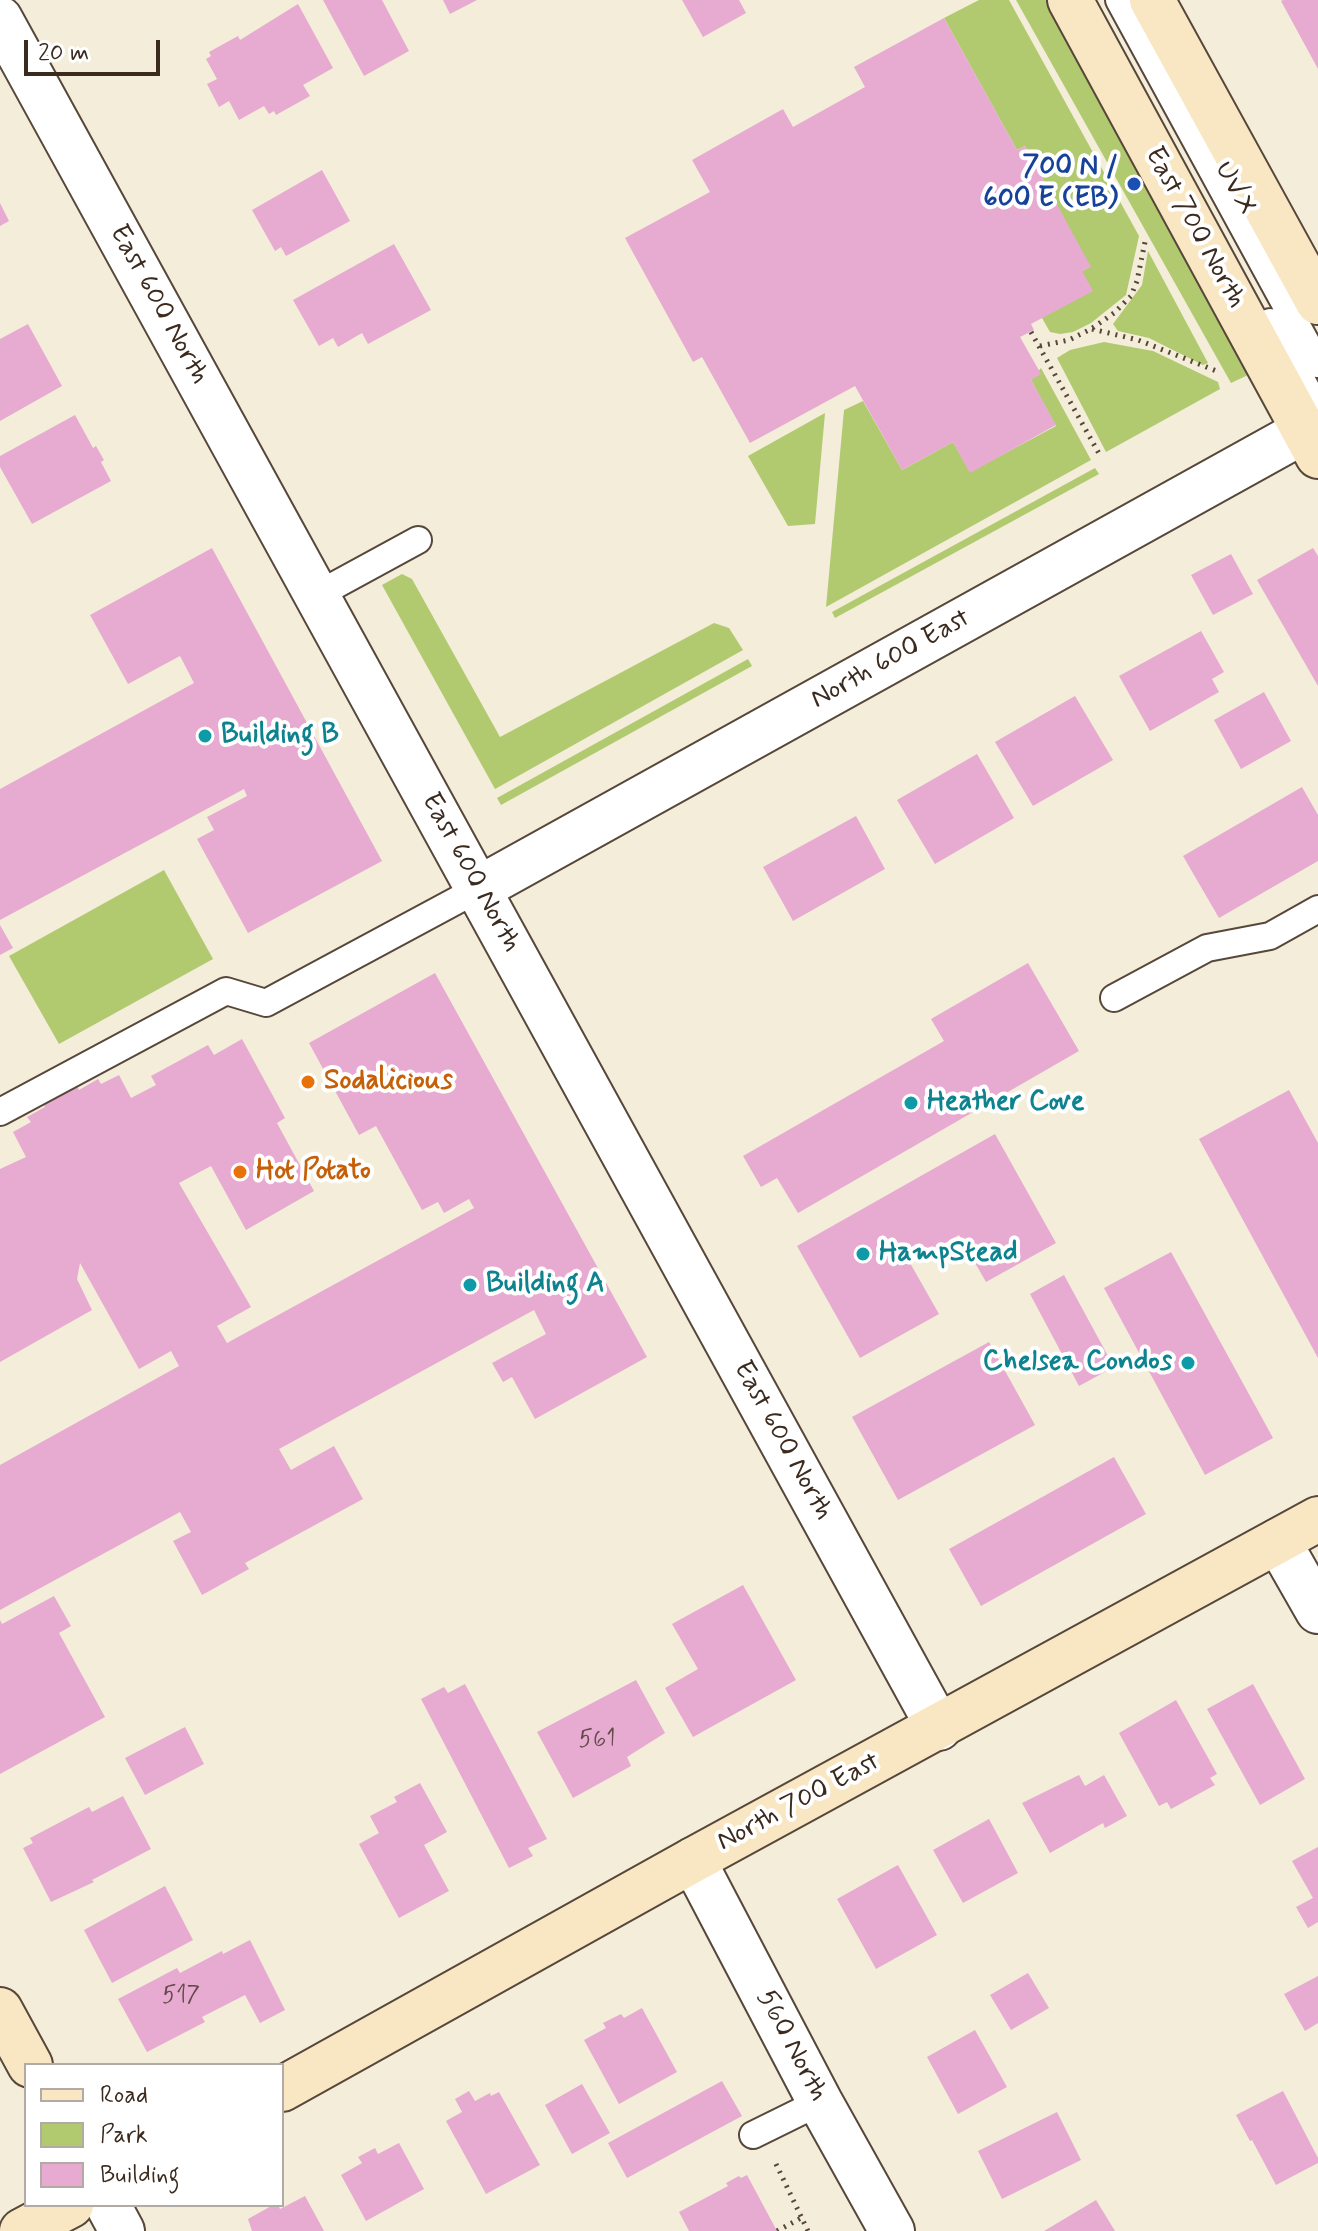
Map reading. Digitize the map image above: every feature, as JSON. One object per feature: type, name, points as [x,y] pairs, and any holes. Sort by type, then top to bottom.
[{"type":"street","points":[[0,4],[8,0]]},
{"type":"street","name":"East 700 North","points":[[1070,0],[1313,432]]},
{"type":"street","points":[[1152,0],[1318,302]]},
{"type":"street","name":"East 600 North","points":[[0,19],[939,1728]]},
{"type":"street","name":"North 600 East","points":[[478,889],[1313,432]]},
{"type":"street","name":"North 700 East","points":[[284,2088],[693,1860],[1318,1519]]},
{"type":"street","points":[[1278,1541],[1318,1611]]},
{"type":"street","name":"560 North","points":[[693,1860],[820,2102],[892,2231]]},
{"type":"street","points":[[0,2010],[29,2063]]},
{"type":"street","points":[[22,2231],[67,2207]]},
{"type":"street","points":[[109,2207],[122,2231]]},
{"type":"lane","name":"UVX","points":[[1093,0],[1313,432]]},
{"type":"lane","name":"UVX","points":[[1119,0],[1318,364]]},
{"type":"lane","points":[[317,595],[418,540]]},
{"type":"lane","points":[[0,1112],[226,991],[266,1003],[478,889]]},
{"type":"lane","points":[[1114,998],[1207,948],[1270,936],[1318,909]]},
{"type":"lane","points":[[753,2135],[820,2102]]},
{"type":"path","points":[[1040,346],[1069,340],[1091,329],[1131,296],[1146,237]]},
{"type":"path","points":[[1091,329],[1138,340],[1220,372]]},
{"type":"path","points":[[1031,332],[1101,457]]},
{"type":"path","points":[[777,2231],[803,2217]]},
{"type":"green space","points":[[979,0],[1009,0],[1139,236],[1126,295],[1091,323],[1073,332],[1050,332],[1042,318],[1082,271],[1090,267],[1025,146],[1017,150],[944,18]]},
{"type":"green space","points":[[1016,0],[1047,0],[1248,375],[1231,383]]},
{"type":"green space","points":[[1148,251],[1208,363],[1203,365],[1149,338],[1118,331],[1113,324],[1142,285]]},
{"type":"green space","points":[[1104,342],[1153,351],[1218,382],[1220,389],[1106,452],[1057,358],[1070,350]]},
{"type":"green space","points":[[1041,368],[1091,460],[826,607],[844,410],[863,401],[902,470],[953,442],[970,472],[1056,426],[1031,380]]},
{"type":"green space","points":[[825,413],[815,524],[788,526],[748,456]]},
{"type":"green space","points":[[1095,468],[1099,474],[835,618],[832,612]]},
{"type":"green space","points":[[402,574],[412,579],[500,737],[714,623],[729,628],[743,650],[495,789],[382,585]]},
{"type":"green space","points":[[748,659],[752,666],[501,805],[497,798]]},
{"type":"green space","points":[[164,870],[213,959],[59,1044],[9,956]]},
{"type":"building","points":[[323,0],[382,0],[409,51],[364,76]]},
{"type":"building","points":[[443,0],[477,0],[450,14]]},
{"type":"building","points":[[682,0],[739,0],[746,13],[703,37]]},
{"type":"building","points":[[1318,0],[1318,69],[1281,1]]},
{"type":"building","points":[[298,4],[333,68],[303,85],[310,96],[276,115],[274,111],[269,114],[264,106],[239,120],[229,101],[219,107],[207,84],[217,79],[206,59],[211,56],[209,52],[238,36],[240,40]]},
{"type":"building","points":[[944,18],[1017,150],[1025,146],[1091,267],[1082,271],[1093,291],[1031,324],[1034,330],[1020,337],[1041,374],[1031,380],[1056,425],[970,473],[953,442],[902,470],[855,386],[750,443],[702,357],[693,362],[625,238],[710,192],[692,160],[783,109],[793,127],[865,87],[854,67]]},
{"type":"building","points":[[322,170],[350,221],[286,256],[281,247],[275,251],[252,210]]},
{"type":"building","points":[[0,203],[9,221],[0,226]]},
{"type":"building","points":[[394,244],[431,310],[368,344],[362,333],[338,347],[333,338],[319,346],[293,300]]},
{"type":"building","points":[[28,324],[62,386],[0,421],[0,339]]},
{"type":"building","points":[[75,415],[93,448],[96,446],[104,460],[101,462],[111,481],[32,524],[0,467],[0,456]]},
{"type":"building","name":"Building B","points":[[212,548],[382,861],[248,933],[197,839],[214,830],[207,817],[247,796],[244,789],[0,920],[0,789],[194,683],[180,656],[128,684],[90,615]]},
{"type":"building","points":[[1313,548],[1318,556],[1318,686],[1257,580]]},
{"type":"building","points":[[1231,554],[1253,594],[1213,615],[1191,575]]},
{"type":"building","points":[[1201,631],[1224,672],[1212,679],[1219,692],[1150,731],[1119,676]]},
{"type":"building","points":[[1264,692],[1291,741],[1241,769],[1214,720]]},
{"type":"building","points":[[1075,696],[1113,760],[1033,806],[995,742]]},
{"type":"building","points":[[977,754],[1014,818],[935,864],[897,800]]},
{"type":"building","points":[[1302,787],[1318,815],[1318,861],[1219,918],[1183,856]]},
{"type":"building","points":[[856,816],[885,869],[793,921],[763,867]]},
{"type":"building","points":[[0,925],[13,948],[0,955]]},
{"type":"building","name":"Heather Cove","points":[[1028,963],[1079,1051],[798,1213],[777,1178],[761,1187],[743,1156],[944,1041],[931,1019]]},
{"type":"building","name":"Building A","points":[[435,973],[647,1357],[535,1419],[512,1377],[503,1382],[492,1363],[546,1334],[534,1310],[279,1449],[291,1470],[334,1446],[363,1499],[245,1563],[249,1569],[202,1595],[173,1541],[191,1532],[180,1512],[0,1610],[0,1465],[179,1366],[171,1351],[139,1369],[80,1263],[77,1279],[92,1310],[0,1362],[0,1169],[26,1157],[13,1132],[31,1122],[27,1117],[45,1107],[42,1102],[76,1084],[79,1090],[98,1079],[101,1084],[119,1075],[131,1098],[156,1085],[151,1076],[208,1045],[214,1055],[242,1039],[285,1118],[277,1123],[314,1191],[246,1230],[211,1166],[179,1183],[251,1307],[217,1326],[227,1343],[474,1208],[469,1199],[444,1213],[438,1202],[422,1210],[376,1126],[359,1135],[309,1043]]},
{"type":"building","points":[[1289,1090],[1318,1143],[1318,1358],[1199,1139]]},
{"type":"building","name":"HampStead","points":[[995,1134],[1056,1243],[986,1282],[959,1235],[910,1263],[939,1314],[860,1358],[797,1246]]},
{"type":"building","name":"Chelsea Condos","points":[[1171,1252],[1273,1438],[1205,1475],[1104,1288]]},
{"type":"building","points":[[1064,1275],[1114,1367],[1079,1386],[1030,1294]]},
{"type":"building","points":[[989,1342],[1035,1425],[898,1500],[852,1417]]},
{"type":"building","name":"Chelsea Condos","points":[[1114,1457],[1146,1514],[981,1606],[949,1549]]},
{"type":"building","points":[[743,1585],[796,1680],[693,1737],[665,1688],[698,1669],[672,1624]]},
{"type":"building","points":[[54,1596],[71,1626],[59,1633],[105,1717],[0,1774],[0,1620],[2,1624]]},
{"type":"building","points":[[636,1680],[665,1733],[627,1757],[631,1766],[573,1798],[537,1732]]},
{"type":"building","points":[[465,1684],[547,1839],[528,1848],[533,1856],[509,1868],[421,1699],[444,1687],[448,1693]]},
{"type":"building","points":[[1253,1684],[1305,1779],[1260,1805],[1207,1709]]},
{"type":"building","points":[[1176,1700],[1217,1774],[1210,1778],[1215,1785],[1171,1809],[1167,1802],[1159,1806],[1119,1733]]},
{"type":"building","points":[[185,1727],[204,1764],[145,1795],[125,1758]]},
{"type":"building","points":[[1079,1775],[1085,1786],[1104,1775],[1127,1816],[1105,1828],[1103,1823],[1050,1853],[1022,1803]]},
{"type":"building","points":[[420,1783],[447,1832],[424,1845],[449,1891],[399,1918],[359,1844],[379,1833],[370,1816],[397,1802],[394,1797]]},
{"type":"building","points":[[123,1796],[151,1849],[92,1880],[94,1882],[51,1902],[23,1848],[33,1843],[30,1838],[89,1807],[92,1812]]},
{"type":"building","points":[[989,1819],[1018,1873],[963,1903],[933,1850]]},
{"type":"building","points":[[1318,1847],[1318,1922],[1308,1928],[1296,1907],[1313,1898],[1292,1861]]},
{"type":"building","points":[[898,1865],[937,1935],[876,1969],[837,1899]]},
{"type":"building","points":[[165,1886],[193,1940],[112,1983],[84,1930]]},
{"type":"building","points":[[250,1940],[285,2010],[260,2023],[245,1995],[202,2017],[205,2022],[147,2052],[118,1999],[177,1968],[180,1973]]},
{"type":"building","points":[[1028,1973],[1049,2008],[1011,2030],[990,1995]]},
{"type":"building","points":[[1318,1976],[1318,2023],[1305,2031],[1284,1994]]},
{"type":"building","points":[[642,2008],[677,2072],[619,2104],[584,2040],[606,2028],[603,2023],[621,2014],[624,2018]]},
{"type":"building","points":[[975,2030],[1007,2087],[958,2114],[927,2057]]},
{"type":"building","points":[[722,2081],[742,2116],[627,2178],[608,2143]]},
{"type":"building","points":[[582,2084],[610,2133],[572,2154],[545,2105]]},
{"type":"building","points":[[469,2091],[475,2101],[499,2092],[540,2165],[486,2194],[446,2121],[462,2112],[455,2099]]},
{"type":"building","points":[[1283,2091],[1318,2163],[1276,2185],[1236,2115]]},
{"type":"building","points":[[1057,2112],[1081,2160],[1002,2199],[978,2151]]},
{"type":"building","points":[[399,2143],[424,2189],[366,2221],[341,2175],[362,2163],[358,2157],[375,2148],[378,2154]]},
{"type":"building","points":[[747,2175],[777,2231],[689,2231],[679,2212],[728,2186],[726,2183]]},
{"type":"building","points":[[305,2196],[324,2231],[252,2231],[248,2219],[269,2207],[284,2207]]},
{"type":"building","points":[[1096,2200],[1115,2231],[1044,2231]]},
{"type":"place","name":"700 N / 600 E (EB)","points":[[1134,184]]},
{"type":"place","name":"Building B","points":[[205,736]]},
{"type":"place","name":"Sodalicious","points":[[308,1082]]},
{"type":"place","name":"Heather Cove","points":[[911,1103]]},
{"type":"place","name":"Hot Potato","points":[[240,1172]]},
{"type":"place","name":"HampStead","points":[[863,1254]]},
{"type":"place","name":"Building A","points":[[470,1285]]},
{"type":"place","name":"Chelsea Condos","points":[[1188,1363]]}]
